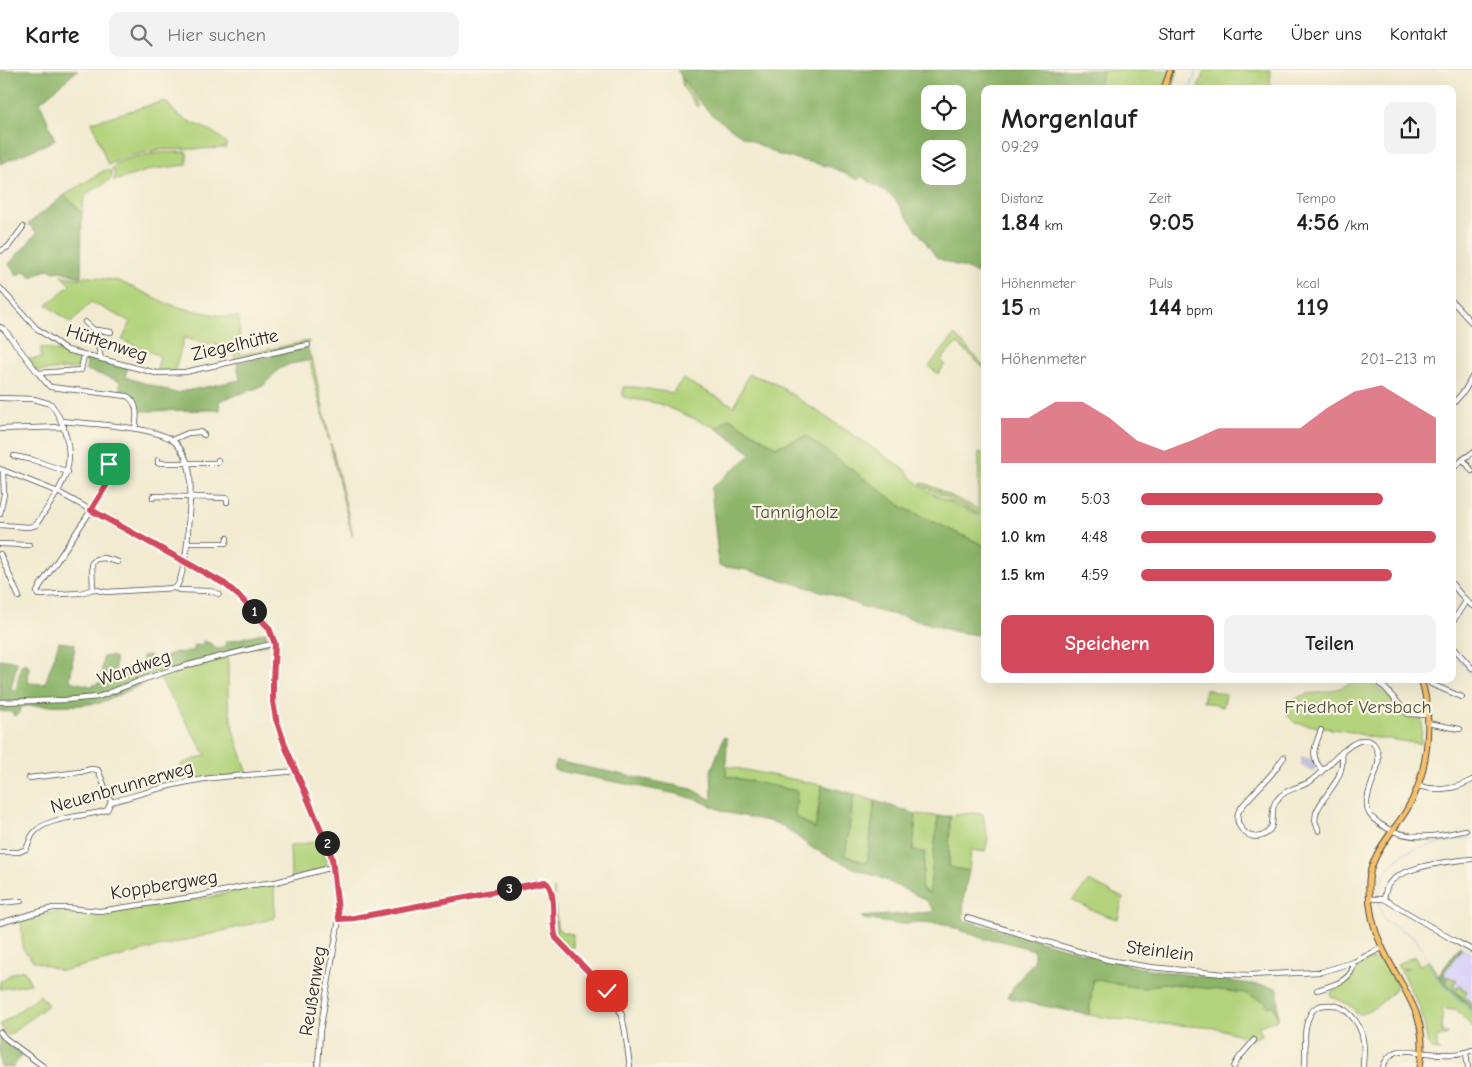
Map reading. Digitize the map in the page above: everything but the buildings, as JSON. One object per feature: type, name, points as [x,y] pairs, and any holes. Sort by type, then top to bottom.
[{"type":"main road","points":[[1165,85],[1170,70]]},
{"type":"main road","points":[[1420,1067],[1422,1052],[1421,1029],[1414,1006],[1382,948],[1373,925],[1377,899],[1369,878],[1372,866],[1412,802],[1418,786],[1425,756],[1427,723],[1426,696],[1423,683]]},
{"type":"street","points":[[0,251],[8,247],[23,228]]},
{"type":"street","name":"Hüttenweg","points":[[0,288],[36,328],[67,350],[156,374],[167,374]]},
{"type":"street","points":[[1456,306],[1472,323]]},
{"type":"street","points":[[85,322],[94,332],[101,359]]},
{"type":"street","points":[[0,327],[4,329],[50,387],[127,396],[135,404],[137,411],[135,430]]},
{"type":"street","points":[[94,332],[97,330],[111,332]]},
{"type":"street","name":"Ziegelhütte","points":[[167,374],[185,372],[308,345]]},
{"type":"street","points":[[38,373],[81,370],[84,355]]},
{"type":"street","points":[[1456,400],[1465,390],[1472,376]]},
{"type":"street","points":[[0,398],[46,402],[54,407],[64,427],[70,456],[68,472],[58,492],[36,525],[29,527],[0,525]]},
{"type":"street","points":[[61,421],[153,432],[172,440],[183,453],[188,464],[190,497],[188,543],[180,583],[175,588]]},
{"type":"street","points":[[0,429],[64,427]]},
{"type":"street","points":[[172,440],[188,433],[200,432],[204,435]]},
{"type":"street","points":[[1456,465],[1472,453]]},
{"type":"street","points":[[14,456],[33,460],[68,472]]},
{"type":"street","points":[[1463,459],[1472,471]]},
{"type":"street","points":[[158,460],[158,463],[188,464],[217,463],[218,460]]},
{"type":"street","points":[[0,514],[4,494],[2,469],[58,492],[231,589],[269,628],[275,644]]},
{"type":"street","points":[[114,471],[91,510],[40,586],[37,592],[38,595],[82,592],[93,589],[106,592],[175,588],[179,590],[210,591],[219,594]]},
{"type":"street","points":[[153,498],[153,496],[227,498],[227,502]]},
{"type":"street","points":[[188,543],[226,543],[227,538]]},
{"type":"street","points":[[0,544],[29,545]]},
{"type":"street","points":[[0,554],[19,597]]},
{"type":"street","points":[[93,589],[92,563],[96,559],[104,558],[118,562]]},
{"type":"street","points":[[1456,589],[1472,606]]},
{"type":"street","points":[[1456,614],[1466,601]]},
{"type":"street","name":"Wandweg","points":[[0,702],[98,697],[174,669],[275,644]]},
{"type":"street","name":"Reußenweg","points":[[275,644],[273,702],[276,719],[328,845],[333,867],[339,919],[320,1031],[318,1067]]},
{"type":"street","points":[[1456,650],[1472,668]]},
{"type":"street","points":[[1378,683],[1408,714],[1427,715]]},
{"type":"street","points":[[1431,683],[1462,697]]},
{"type":"street","points":[[1427,723],[1460,729]]},
{"type":"street","points":[[1321,730],[1313,756],[1315,762],[1322,770]]},
{"type":"street","points":[[1284,757],[1272,774],[1239,811],[1238,822],[1243,831],[1248,835],[1256,837],[1267,833],[1272,825],[1273,808],[1276,800],[1289,789],[1311,781],[1342,753],[1362,740],[1370,741],[1376,746],[1378,752],[1378,761],[1368,797],[1367,808],[1374,820],[1393,831],[1411,836],[1429,837],[1466,830]]},
{"type":"street","points":[[1318,831],[1315,820],[1316,813],[1340,775],[1343,766],[1342,753]]},
{"type":"street","points":[[29,778],[98,770],[111,802]]},
{"type":"street","name":"Neuenbrunnerweg","points":[[0,852],[19,852],[26,849],[32,835],[41,827],[76,816],[102,812],[107,810],[111,802],[182,783],[210,778],[296,771]]},
{"type":"street","points":[[1418,786],[1441,790],[1450,789],[1472,780]]},
{"type":"street","points":[[1472,859],[1437,864],[1405,873],[1392,881],[1377,899],[1472,950]]},
{"type":"street","name":"Koppbergweg","points":[[0,924],[53,908],[100,911],[276,882],[333,867]]},
{"type":"street","points":[[339,919],[354,918],[538,882],[548,884],[551,891],[554,934],[615,1002],[623,1023],[630,1067]]},
{"type":"street","points":[[0,903],[21,901]]},
{"type":"street","name":"Steinlein","points":[[967,918],[1089,955],[1126,964],[1248,975],[1316,972],[1332,969],[1354,962],[1382,948]]},
{"type":"street","name":"Steinlein","points":[[1317,990],[1347,978],[1354,968],[1354,962]]},
{"type":"street","points":[[1306,1067],[1305,1031],[1310,1014],[1318,1006],[1331,1004],[1338,1005],[1347,1011],[1362,1032],[1364,1044],[1363,1067]]},
{"type":"street","points":[[0,1032],[5,1038],[44,1067]]},
{"type":"street","points":[[1234,1067],[1238,1058],[1254,1040]]},
{"type":"street","points":[[1383,1067],[1386,1059],[1396,1052],[1405,1050],[1466,1053],[1472,1050]]},
{"type":"street","points":[[1466,1053],[1468,1067]]},
{"type":"shaded area","points":[[1301,756],[1314,760],[1317,767],[1313,771],[1301,766]]},
{"type":"shaded area","points":[[1460,946],[1472,952],[1472,1010],[1441,981],[1439,975]]},
{"type":"green space","points":[[0,70],[78,70],[40,102],[55,140],[0,164]]},
{"type":"green space","points":[[677,70],[1104,70],[1098,85],[981,85],[981,274],[937,258],[893,197],[861,176],[858,180],[831,167],[779,155],[742,136],[712,115],[699,101]]},
{"type":"green space","points":[[1104,70],[1178,70],[1173,85],[1098,85]]},
{"type":"green space","points":[[1204,70],[1270,70],[1270,85],[1199,85]]},
{"type":"green space","points":[[681,77],[699,105],[697,107],[683,87]]},
{"type":"green space","points":[[164,101],[178,115],[221,138],[226,143],[226,148],[157,150],[128,156],[108,165],[92,122]]},
{"type":"green space","points":[[187,152],[187,165],[153,169],[114,181],[115,174],[112,168],[117,163],[146,155]]},
{"type":"green space","points":[[105,170],[111,171],[111,179],[87,194],[84,199],[82,213],[65,195]]},
{"type":"green space","points":[[65,195],[82,213],[81,276],[61,271],[54,272],[49,269],[36,274],[34,277],[30,277],[28,272],[22,272],[17,276],[9,264],[37,233],[28,224]]},
{"type":"green space","points":[[60,275],[79,279],[84,276],[119,281],[166,303],[186,309],[228,317],[239,317],[240,355],[309,341],[309,343],[235,360],[233,349],[184,338],[174,373],[156,373],[160,356],[122,340],[131,322],[91,302],[71,323],[47,305],[70,285]]},
{"type":"green space","points":[[955,335],[981,363],[981,365],[957,343],[941,360],[945,364],[938,374],[929,366]]},
{"type":"green space","points":[[41,347],[80,357],[81,365],[78,368],[38,371],[28,359],[41,358]]},
{"type":"green space","points":[[307,347],[312,360],[290,364],[279,369],[263,386],[219,401],[220,410],[139,411],[134,397],[120,392],[120,381],[86,370],[87,357],[128,367],[125,377],[176,393],[240,380],[237,363]]},
{"type":"green space","points":[[310,362],[313,362],[330,441],[329,441]]},
{"type":"green space","points":[[749,374],[773,382],[906,470],[912,478],[929,491],[979,515],[920,483],[927,484],[980,510],[978,505],[979,452],[981,453],[981,544],[904,508],[806,436],[776,447],[729,418],[716,428],[660,404],[623,397],[623,387],[636,387],[672,393],[683,379],[734,406]]},
{"type":"green space","name":"Tannigholz","points":[[729,418],[776,447],[806,436],[904,508],[981,544],[981,635],[957,632],[906,617],[881,612],[831,594],[747,570],[719,566],[711,488],[752,454],[716,428]]},
{"type":"green space","points":[[330,444],[353,535],[352,536]]},
{"type":"green space","points":[[266,632],[268,644],[213,657],[212,661],[159,677],[100,703],[26,706],[21,707],[19,714],[14,716],[12,712],[0,711],[0,659],[17,662],[11,689],[16,691],[21,665],[26,663],[29,667],[28,683],[45,684],[59,642],[75,644],[70,681],[91,686],[101,682],[103,657],[111,656],[115,658],[115,673],[129,668],[134,676],[143,671],[142,656],[149,655],[149,661],[161,666],[167,663],[168,655],[177,652],[194,651],[194,645],[203,646],[203,641],[210,643],[217,649],[224,648],[226,642]]},
{"type":"green space","points":[[228,657],[228,701],[233,730],[248,774],[184,782],[181,764],[206,755],[159,677]]},
{"type":"green space","name":"Friedhof Versbach","points":[[1351,683],[1366,683],[1383,691],[1393,700],[1399,711],[1421,718],[1420,744],[1379,739],[1351,732],[1295,723],[1288,716],[1293,701],[1298,697],[1334,690]]},
{"type":"green space","points":[[1206,689],[1226,695],[1223,707],[1203,701]]},
{"type":"green space","points":[[724,737],[727,738],[726,776],[797,791],[795,816],[815,829],[822,785],[854,794],[845,856],[867,863],[875,801],[916,814],[913,851],[925,852],[921,888],[929,894],[938,816],[950,816],[949,867],[969,871],[964,895],[963,920],[1136,967],[1278,988],[1278,1019],[1274,1006],[1267,1007],[1266,1002],[1244,993],[1163,983],[1146,988],[1093,979],[1089,1015],[1008,997],[1034,961],[1034,950],[998,940],[984,939],[944,924],[920,922],[895,924],[864,919],[861,917],[932,912],[933,909],[926,900],[812,848],[783,826],[773,822],[728,813],[698,800],[677,794],[554,770],[556,761],[692,789],[712,800],[711,771]]},
{"type":"green space","points":[[725,766],[822,785],[816,829],[795,816],[797,791],[726,776]]},
{"type":"green space","points":[[854,794],[875,801],[867,863],[845,856]]},
{"type":"green space","points":[[972,813],[983,814],[988,839],[985,852],[971,850],[969,871],[949,867],[950,816]]},
{"type":"green space","points":[[916,814],[938,816],[930,894],[921,888],[925,852],[913,851]]},
{"type":"green space","points":[[319,841],[328,867],[291,878],[290,846]]},
{"type":"green space","points":[[1089,881],[1123,898],[1118,919],[1072,901]]},
{"type":"green space","points":[[274,885],[275,918],[62,971],[33,961],[23,949],[21,921],[62,910],[101,914],[206,898],[247,888]]},
{"type":"green space","points":[[554,889],[557,927],[562,932],[573,934],[573,947],[568,948],[556,933]]},
{"type":"green space","points":[[1460,946],[1461,949],[1444,972],[1446,982],[1472,1010],[1441,981],[1439,975]]},
{"type":"green space","points":[[1415,956],[1419,965],[1429,961],[1441,981],[1472,1010],[1472,1027],[1456,1009],[1442,1009],[1442,1033],[1448,1033],[1447,1036],[1437,1037],[1437,1049],[1440,1051],[1431,1049],[1428,1044],[1421,1010],[1401,971],[1409,968],[1400,969],[1397,964]]},
{"type":"green space","points":[[1379,958],[1382,959],[1397,984],[1392,993],[1382,1002],[1360,1014],[1356,1013],[1353,1007],[1331,996],[1331,992],[1345,983],[1359,964]]},
{"type":"green space","points":[[24,970],[31,984],[0,989],[0,981],[12,973]]},
{"type":"green space","points":[[1447,976],[1457,980],[1453,985],[1458,989],[1459,986],[1467,991],[1464,996],[1472,1003],[1472,1006],[1447,983]]},
{"type":"green space","points":[[1093,979],[1146,988],[1163,983],[1251,992],[1274,1006],[1278,1019],[1259,1026],[1261,1035],[1252,1039],[1217,1028],[1136,1022],[1089,1015]]},
{"type":"green space","points":[[40,995],[48,1005],[8,1036],[0,1025]]},
{"type":"green space","points":[[0,1037],[22,1055],[13,1067],[0,1067]]},
{"type":"waterway","points":[[1191,85],[1197,70]]},
{"type":"waterway","points":[[1456,655],[1472,676]]},
{"type":"waterway","points":[[1472,837],[1420,847],[1403,854],[1389,866],[1380,885],[1379,903],[1383,917],[1387,922],[1416,938],[1439,981],[1452,991],[1459,1002],[1472,1012]]},
{"type":"route","points":[[109,464],[107,466],[108,469],[114,471],[91,510],[225,584],[258,615],[272,632],[275,644],[273,702],[276,719],[286,748],[319,823],[332,858],[339,919],[343,920],[545,882],[549,885],[551,891],[553,930],[556,938],[607,991]]}]
